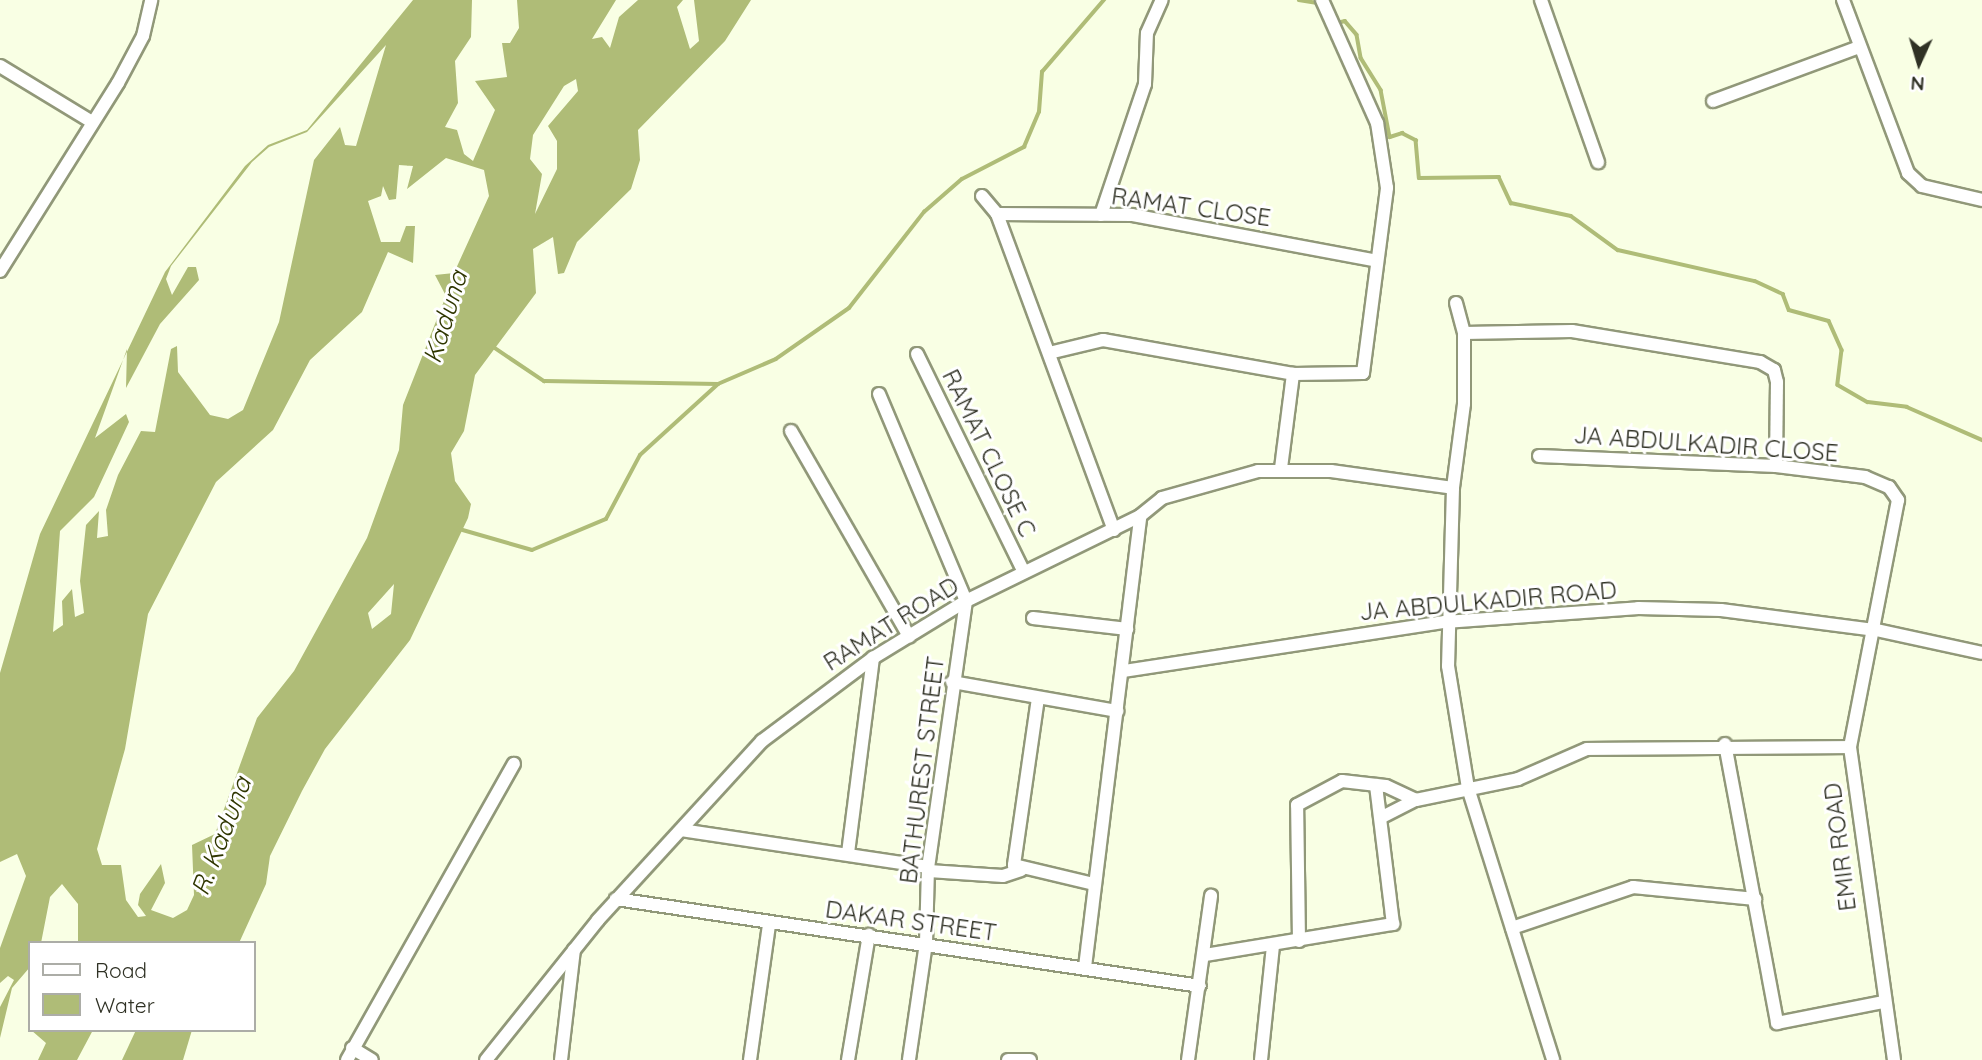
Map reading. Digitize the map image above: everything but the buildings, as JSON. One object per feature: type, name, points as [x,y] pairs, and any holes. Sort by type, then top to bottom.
[{"type":"street","points":[[0,271],[144,36],[151,0]]},
{"type":"street","points":[[1101,215],[1145,83],[1147,33],[1162,0]]},
{"type":"street","points":[[1049,353],[1103,340],[1293,373],[1363,373],[1387,188],[1377,123],[1322,0]]},
{"type":"street","points":[[1541,0],[1598,162]]},
{"type":"street","points":[[1843,0],[1908,173],[1922,186],[1982,201]]},
{"type":"street","points":[[1713,101],[1859,47]]},
{"type":"street","points":[[0,66],[92,122]]},
{"type":"street","points":[[982,197],[997,214],[1114,530]]},
{"type":"street","name":"RAMAT CLOSE","points":[[997,214],[1132,215],[1377,261]]},
{"type":"street","points":[[1456,303],[1464,334],[1464,404],[1453,488],[1445,622],[1468,788],[1553,1060]]},
{"type":"street","points":[[1464,334],[1572,331],[1774,370],[1776,466]]},
{"type":"street","name":"RAMAT CLOSE C","points":[[917,354],[1023,570]]},
{"type":"street","points":[[1281,468],[1293,373]]},
{"type":"street","points":[[879,394],[966,601]]},
{"type":"street","points":[[791,431],[909,636]]},
{"type":"street","name":"JA ABDULKADIR CLOSE","points":[[1539,456],[1776,466],[1865,477],[1889,487],[1898,500],[1875,630]]},
{"type":"street","name":"RAMAT ROAD","points":[[486,1060],[616,899],[762,741],[873,658],[966,601],[1023,570],[1114,530],[1140,516],[1162,498],[1281,468],[1453,488]]},
{"type":"street","points":[[1085,967],[1124,671],[1140,516]]},
{"type":"street","name":"BATHUREST STREET","points":[[909,1060],[926,943],[928,869],[952,682],[966,601]]},
{"type":"street","name":"JA ABDULKADIR ROAD","points":[[1124,671],[1445,622],[1638,608],[1721,610],[1875,630],[1982,653]]},
{"type":"street","points":[[1033,618],[1127,629]]},
{"type":"street","name":"EMIR ROAD","points":[[1875,630],[1850,747],[1883,1002],[1894,1060]]},
{"type":"street","points":[[848,853],[873,658]]},
{"type":"street","points":[[952,682],[1117,711]]},
{"type":"street","points":[[1021,870],[1013,857],[1038,698]]},
{"type":"street","points":[[1725,744],[1777,1023],[1883,1002]]},
{"type":"street","points":[[1382,817],[1416,800],[1518,779],[1587,749],[1725,744],[1850,747]]},
{"type":"street","points":[[372,1060],[349,1054],[514,764]]},
{"type":"street","points":[[1299,941],[1297,806],[1342,781],[1376,785],[1416,800]]},
{"type":"street","points":[[1205,955],[1273,946],[1393,924],[1376,785]]},
{"type":"street","points":[[681,830],[848,853],[928,869],[1003,876],[1021,870],[1094,884]]},
{"type":"street","points":[[1512,928],[1633,887],[1755,899]]},
{"type":"street","points":[[1188,1060],[1205,955],[1211,896]]},
{"type":"street","name":"DAKAR STREET","points":[[616,899],[769,923],[926,943],[1200,986]]},
{"type":"street","points":[[750,1060],[769,923]]},
{"type":"street","points":[[848,1060],[869,935]]},
{"type":"street","points":[[1261,1060],[1273,946]]},
{"type":"street","points":[[561,1060],[574,950]]},
{"type":"street","points":[[1009,1059],[1030,1060]]},
{"type":"water","points":[[413,0],[472,0],[471,37],[455,61],[458,103],[445,127],[457,130],[464,154],[473,161],[495,110],[475,81],[507,77],[502,43],[510,43],[519,28],[517,0],[616,0],[592,39],[602,37],[610,48],[619,17],[638,0],[683,0],[677,7],[690,49],[699,41],[694,0],[751,0],[725,41],[638,130],[640,160],[631,189],[577,242],[564,273],[558,274],[553,237],[533,249],[536,293],[475,375],[464,431],[451,453],[455,481],[471,504],[468,518],[410,640],[325,749],[302,791],[270,856],[266,884],[240,941],[78,941],[78,904],[62,884],[50,897],[41,941],[28,941],[28,969],[12,988],[0,1038],[0,1007],[14,980],[8,976],[0,983],[0,948],[26,876],[17,854],[0,862],[0,673],[40,534],[123,360],[95,438],[126,414],[129,422],[94,497],[60,531],[53,632],[63,625],[62,601],[72,589],[75,617],[84,613],[80,581],[86,525],[99,511],[97,538],[108,536],[106,510],[118,475],[141,431],[155,432],[171,349],[177,346],[178,372],[210,415],[228,419],[243,410],[279,322],[314,160],[340,127],[345,145],[356,146],[386,45],[307,132],[269,147],[252,162],[171,266],[166,279],[172,295],[188,267],[196,267],[199,280],[160,324],[126,388],[127,352],[165,272],[245,166],[268,145],[307,130]],"holes":[[[576,79],[578,91],[548,126],[557,141],[557,169],[535,214],[542,174],[530,159],[533,135],[564,86]],[[446,158],[484,170],[489,196],[454,273],[435,275],[446,296],[403,405],[399,450],[367,538],[294,671],[257,718],[215,834],[192,845],[194,895],[187,910],[173,918],[151,910],[165,883],[161,864],[140,894],[138,905],[146,916],[138,917],[126,900],[121,865],[102,865],[97,849],[125,749],[148,614],[216,482],[273,430],[310,360],[362,312],[388,252],[413,263],[415,226],[406,226],[400,242],[381,242],[368,201],[381,196],[383,186],[389,200],[396,199],[399,165],[413,166],[407,189]],[[394,584],[391,614],[372,629],[368,613]]]},
{"type":"water","points":[[33,1032],[92,1032],[77,1060],[38,1060],[46,1043]]},
{"type":"water","points":[[135,1032],[191,1032],[183,1060],[122,1060]]},
{"type":"waterway","points":[[456,528],[532,550],[606,519],[640,455],[718,384],[776,359],[849,308],[924,212],[962,179],[1024,147],[1039,112],[1042,72],[1104,0]]},
{"type":"waterway","points":[[1299,0],[1319,3]]},
{"type":"waterway","points":[[1337,23],[1345,21],[1357,35],[1361,58],[1381,90],[1390,137],[1402,133],[1416,140],[1419,178],[1499,177],[1511,203],[1571,216],[1618,250],[1755,281],[1783,294],[1789,310],[1829,321],[1842,350],[1838,385],[1868,402],[1907,407],[1982,440]]},
{"type":"waterway","points":[[492,346],[544,381],[718,384]]},
{"type":"water label","name":"Kaduna","points":[[445,317]]},
{"type":"water label","name":"R. Kaduna","points":[[221,836]]}]
